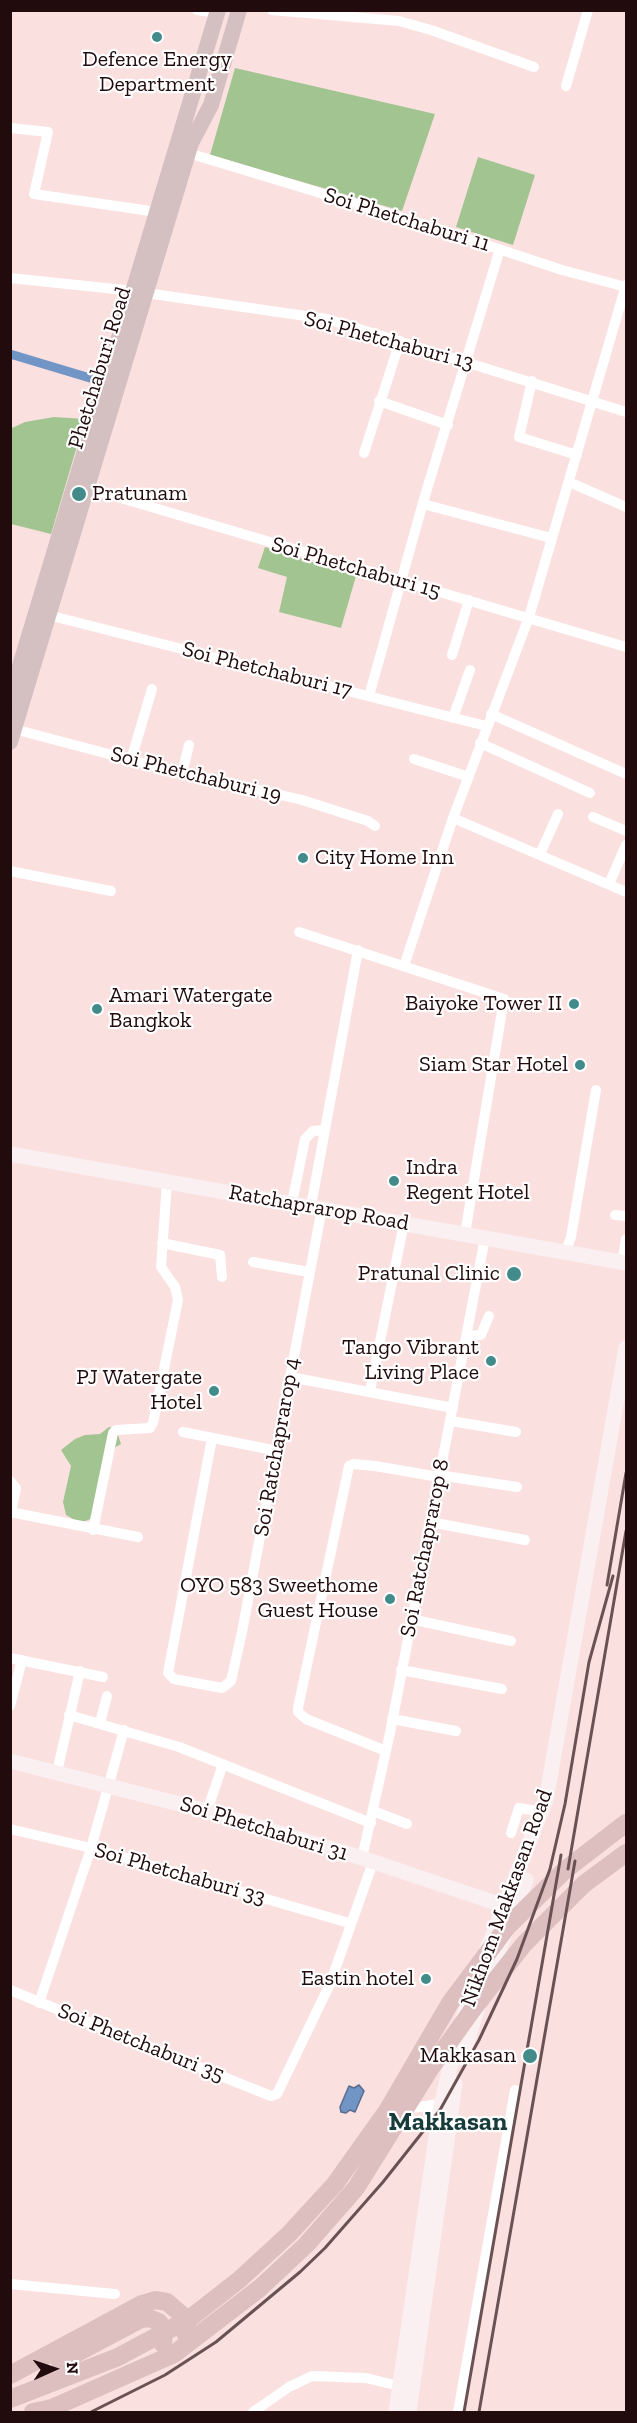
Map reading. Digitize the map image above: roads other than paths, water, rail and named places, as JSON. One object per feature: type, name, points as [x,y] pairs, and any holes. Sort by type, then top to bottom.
[{"type":"highway","points":[[10,2399],[118,2357],[189,2319],[239,2280],[289,2234],[334,2184],[385,2113],[450,2003],[507,1927],[565,1870],[627,1823]]},
{"type":"highway","points":[[34,2412],[63,2404],[174,2354],[251,2295],[306,2245],[356,2188],[430,2070],[473,2009],[524,1944],[584,1884],[627,1853]]},
{"type":"highway","points":[[10,2375],[142,2304],[155,2300],[174,2307],[187,2326],[169,2346],[112,2379],[34,2412]]},
{"type":"highway","points":[[10,2381],[88,2349],[141,2319],[149,2318],[159,2322],[169,2346]]},
{"type":"highway","points":[[10,2407],[169,2346]]},
{"type":"main road","name":"Phetchaburi Road","points":[[12,735],[87,488],[140,292],[157,212],[191,128],[211,105],[238,10]]},
{"type":"main road","name":"Phetchaburi Road","points":[[11,698],[140,292],[188,153],[199,74],[217,12]]},
{"type":"main road","points":[[199,74],[218,79]]},
{"type":"street","points":[[198,10],[217,12]]},
{"type":"street","points":[[272,10],[399,21],[440,33],[534,67]]},
{"type":"street","points":[[566,86],[588,10]]},
{"type":"street","points":[[10,128],[48,132],[34,194],[157,212]]},
{"type":"street","name":"Soi Phetchaburi 11","points":[[188,153],[562,270],[626,286]]},
{"type":"street","points":[[369,696],[423,504],[468,362],[500,249]]},
{"type":"street","name":"Soi Phetchaburi 13","points":[[10,278],[140,292],[327,320],[627,412]]},
{"type":"street","points":[[404,966],[453,818],[529,617],[626,286]]},
{"type":"street","points":[[364,453],[399,341]]},
{"type":"street","points":[[531,381],[519,437],[577,455]]},
{"type":"street","points":[[379,401],[448,425]]},
{"type":"street","points":[[569,482],[626,507]]},
{"type":"street","name":"Soi Phetchaburi 15","points":[[87,488],[627,647]]},
{"type":"street","points":[[423,504],[551,538]]},
{"type":"street","points":[[452,655],[469,600]]},
{"type":"street","name":"Soi Phetchaburi 17","points":[[48,615],[486,726]]},
{"type":"street","points":[[453,718],[470,670]]},
{"type":"street","points":[[131,760],[152,689]]},
{"type":"street","points":[[491,714],[627,774]]},
{"type":"street","name":"Soi Phetchaburi 19","points":[[12,735],[131,760],[311,803],[368,821],[375,826]]},
{"type":"street","points":[[480,743],[590,793]]},
{"type":"street","points":[[182,772],[189,745]]},
{"type":"street","points":[[414,759],[469,777]]},
{"type":"street","points":[[540,854],[558,814]]},
{"type":"street","points":[[593,816],[627,831]]},
{"type":"street","points":[[453,818],[627,892]]},
{"type":"street","points":[[609,884],[627,845]]},
{"type":"street","points":[[10,871],[111,891]]},
{"type":"street","points":[[299,932],[504,999],[465,1234]]},
{"type":"street","name":"Soi Ratchaprarop 4","points":[[212,1438],[168,1673],[174,1679],[225,1688],[230,1684],[278,1451],[309,1272],[325,1130],[358,950]]},
{"type":"street","points":[[565,1253],[571,1237],[596,1090]]},
{"type":"street","points":[[292,1203],[305,1139],[313,1131],[325,1130]]},
{"type":"street","name":"Ratchaprarop Road","points":[[10,1154],[624,1263]]},
{"type":"street","points":[[93,1530],[113,1433],[116,1430],[150,1428],[153,1423],[178,1300],[175,1287],[161,1267],[167,1182]]},
{"type":"street","points":[[370,1391],[404,1223]]},
{"type":"street","name":"Soi Ratchaprarop 8","points":[[271,2096],[277,2094],[282,2088],[287,2070],[330,1984],[367,1860],[370,1822],[386,1751],[485,1238]]},
{"type":"street","points":[[624,1263],[627,1239]]},
{"type":"street","points":[[162,1243],[220,1255],[222,1277]]},
{"type":"street","points":[[253,1262],[309,1272]]},
{"type":"street","points":[[466,1336],[481,1335],[489,1316]]},
{"type":"street","name":"Nikhom Makkasan Road","points":[[396,2412],[447,2103],[466,2042],[480,1984],[543,1812],[627,1348]]},
{"type":"street","points":[[290,1377],[453,1408]]},
{"type":"street","name":"Nikhom Makkasan Road","points":[[508,1908],[551,1815],[627,1394]]},
{"type":"street","points":[[451,1420],[516,1432]]},
{"type":"street","points":[[183,1432],[278,1451]]},
{"type":"street","points":[[386,1751],[306,1719],[298,1712],[349,1466],[365,1465],[518,1487]]},
{"type":"street","points":[[10,1481],[16,1488],[11,1513],[138,1537]]},
{"type":"street","points":[[430,1522],[525,1540]]},
{"type":"street","points":[[411,1618],[511,1641]]},
{"type":"street","points":[[10,1706],[16,1659],[103,1677]]},
{"type":"street","points":[[57,1772],[80,1671]]},
{"type":"street","points":[[401,1671],[502,1689]]},
{"type":"street","points":[[100,1723],[107,1696]]},
{"type":"street","points":[[69,1715],[160,1740],[370,1822]]},
{"type":"street","points":[[392,1719],[456,1731]]},
{"type":"street","points":[[39,2003],[111,1785],[124,1730]]},
{"type":"street","name":"Soi Phetchaburi 31","points":[[10,1761],[207,1811],[367,1860],[508,1908]]},
{"type":"street","points":[[207,1811],[223,1764]]},
{"type":"street","points":[[511,1833],[519,1808],[543,1812]]},
{"type":"street","points":[[373,1811],[408,1824]]},
{"type":"street","name":"Soi Phetchaburi 33","points":[[10,1829],[91,1848],[349,1923]]},
{"type":"street","name":"Soi Phetchaburi 35","points":[[10,1990],[271,2096]]},
{"type":"street","points":[[458,2412],[515,2090]]},
{"type":"street","points":[[370,2114],[447,2103]]},
{"type":"street","name":"Nikhom Makkasan Road","points":[[409,2412],[447,2103]]},
{"type":"street","points":[[10,2284],[115,2294]]},
{"type":"street","points":[[253,2412],[289,2387],[312,2376],[366,2378],[399,2386]]},
{"type":"water","points":[[359,2085],[364,2091],[355,2112],[350,2110],[346,2113],[341,2112],[340,2107],[349,2086],[354,2088]]},
{"type":"waterway","points":[[10,354],[90,378]]},
{"type":"railway","points":[[607,1585],[626,1473]]},
{"type":"railway","points":[[568,1869],[626,1531]]},
{"type":"railway","points":[[91,2412],[165,2375],[216,2342],[300,2272],[325,2248],[383,2182],[440,2110],[479,2040],[517,1959],[550,1869],[565,1804],[589,1662],[613,1576]]},
{"type":"railway","points":[[464,2412],[561,1855]]},
{"type":"railway","points":[[479,2412],[575,1861]]},
{"type":"place","name":"Defence Energy Department","points":[[157,37]]},
{"type":"place","name":"Pratunam","points":[[79,494]]},
{"type":"place","name":"City Home Inn","points":[[303,858]]},
{"type":"place","name":"Baiyoke Tower II","points":[[574,1004]]},
{"type":"place","name":"Amari Watergate Bangkok","points":[[97,1009]]},
{"type":"place","name":"Siam Star Hotel","points":[[580,1065]]},
{"type":"place","name":"Indra Regent Hotel","points":[[394,1181]]},
{"type":"place","name":"Pratunal Clinic","points":[[514,1274]]},
{"type":"place","name":"Tango Vibrant Living Place","points":[[491,1361]]},
{"type":"place","name":"PJ Watergate Hotel","points":[[214,1391]]},
{"type":"place","name":"OYO 583 Sweethome Guest House","points":[[390,1599]]},
{"type":"place","name":"Eastin hotel","points":[[426,1979]]},
{"type":"place","name":"Makkasan","points":[[530,2056]]},
{"type":"district","name":"Makkasan","points":[[448,2123]]}]
